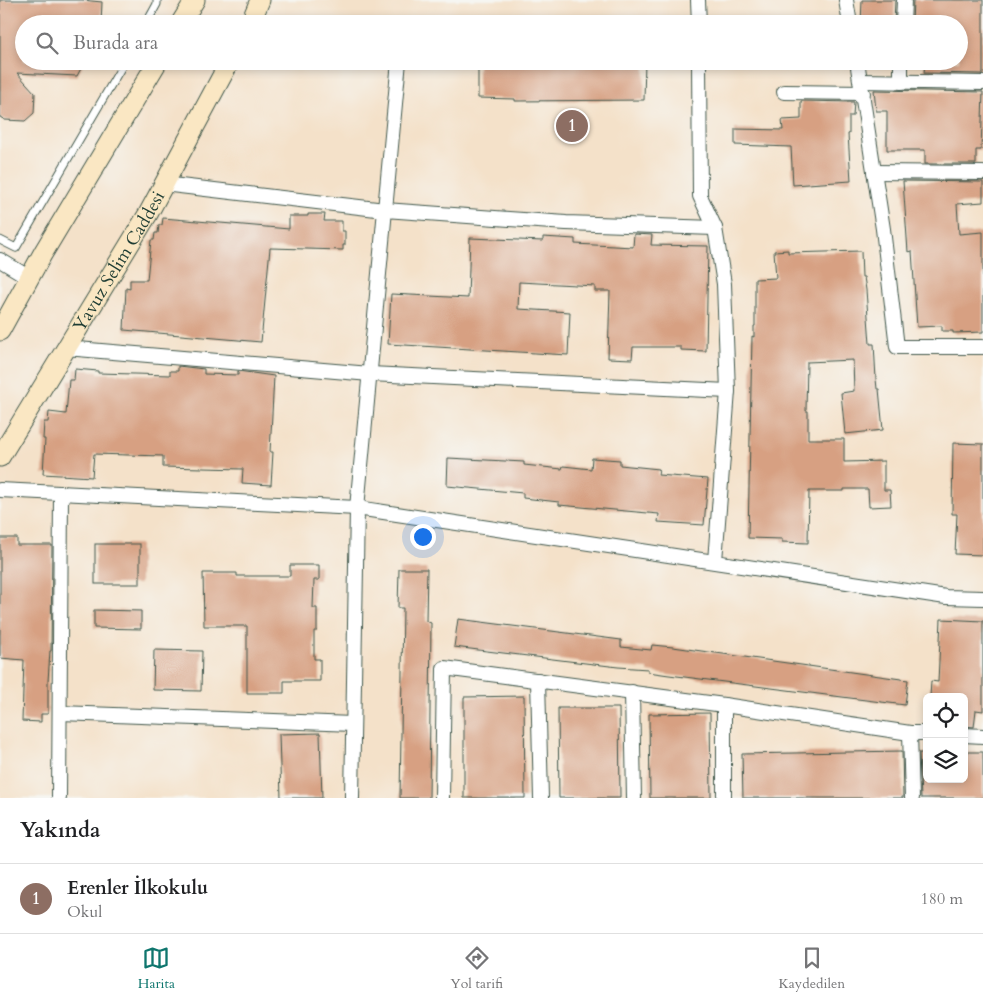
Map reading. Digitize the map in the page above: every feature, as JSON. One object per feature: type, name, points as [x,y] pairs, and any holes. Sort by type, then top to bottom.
[{"type":"main road","points":[[186,15],[195,0]]},
{"type":"main road","points":[[254,15],[260,0]]},
{"type":"main road","points":[[0,331],[153,70]]},
{"type":"main road","name":"Yavuz Selim Caddesi","points":[[0,457],[148,214],[225,70]]},
{"type":"street","points":[[698,0],[699,15]]},
{"type":"street","points":[[846,0],[848,15]]},
{"type":"street","points":[[903,15],[904,0]]},
{"type":"street","points":[[352,798],[357,508],[398,70]]},
{"type":"street","points":[[699,70],[700,196],[715,228],[724,284],[728,390],[715,561]]},
{"type":"street","points":[[859,70],[883,230],[897,347],[983,347]]},
{"type":"street","points":[[900,82],[901,70]]},
{"type":"street","points":[[784,92],[862,87],[900,82],[983,83]]},
{"type":"street","points":[[874,172],[983,173]]},
{"type":"street","points":[[163,184],[385,210],[566,223],[715,228]]},
{"type":"street","points":[[0,260],[30,278]]},
{"type":"street","points":[[66,348],[370,374],[728,390]]},
{"type":"street","points":[[0,490],[357,508],[946,596],[983,598]]},
{"type":"street","points":[[59,798],[61,494]]},
{"type":"street","points":[[442,798],[444,668],[632,692],[910,733],[923,733]]},
{"type":"street","points":[[538,680],[541,798]]},
{"type":"street","points":[[632,692],[634,798]]},
{"type":"street","points":[[724,705],[724,798]]},
{"type":"street","points":[[60,713],[353,724]]},
{"type":"street","points":[[910,733],[912,798]]},
{"type":"street","points":[[968,735],[983,736]]},
{"type":"lane","points":[[151,15],[157,0]]},
{"type":"lane","points":[[0,240],[16,248],[120,70]]},
{"type":"building","points":[[0,0],[82,0],[102,2],[101,15],[15,15],[15,70],[80,70],[77,76],[17,73],[35,93],[34,113],[25,121],[5,120],[0,117]]},
{"type":"building","points":[[862,0],[895,0],[894,15],[861,15]]},
{"type":"building","points":[[913,0],[983,0],[983,74],[924,73],[924,70],[968,70],[968,15],[912,15]]},
{"type":"building","points":[[478,70],[645,70],[644,100],[515,101],[515,99],[478,98]]},
{"type":"building","points":[[874,90],[983,92],[981,150],[976,150],[976,164],[925,164],[925,150],[887,150],[887,111],[876,111]]},
{"type":"building","points":[[801,101],[854,102],[853,116],[849,116],[848,134],[851,181],[793,185],[791,147],[735,145],[735,129],[783,130],[782,120],[801,119]]},
{"type":"building","points":[[903,181],[983,182],[983,202],[957,204],[959,234],[983,232],[983,332],[953,333],[953,331],[942,331],[942,326],[917,327],[912,251],[908,252]]},
{"type":"building","points":[[308,214],[325,214],[324,221],[342,221],[342,231],[345,231],[345,245],[343,245],[343,250],[270,248],[261,342],[124,330],[126,288],[130,289],[130,280],[147,280],[151,240],[154,240],[155,233],[158,233],[159,225],[162,225],[163,218],[289,229],[289,216],[308,216]]},
{"type":"building","points":[[634,234],[652,235],[651,245],[708,246],[706,351],[681,350],[681,347],[633,347],[632,359],[608,358],[610,291],[595,291],[595,286],[519,282],[518,309],[570,312],[568,355],[388,344],[391,294],[468,298],[470,238],[543,241],[543,237],[575,239],[575,244],[633,247]]},
{"type":"building","points":[[788,250],[788,253],[861,251],[862,277],[864,277],[866,290],[870,344],[874,344],[877,389],[879,389],[883,430],[845,434],[841,393],[854,391],[853,360],[807,362],[806,411],[808,411],[808,439],[844,439],[844,462],[884,461],[884,490],[890,490],[891,506],[869,507],[868,489],[809,491],[808,543],[782,542],[782,539],[748,538],[755,279],[776,278],[774,251]]},
{"type":"building","points":[[178,366],[204,369],[204,374],[238,375],[238,371],[274,376],[270,452],[273,452],[271,485],[242,483],[243,469],[163,467],[163,456],[94,454],[92,477],[43,474],[44,422],[48,422],[49,412],[66,414],[69,380],[74,380],[75,369],[98,371],[98,373],[170,375],[170,371],[178,371]]},
{"type":"building","points":[[953,443],[983,444],[983,555],[955,554],[957,514],[952,514]]},
{"type":"building","points":[[448,458],[524,462],[524,465],[562,469],[563,466],[591,469],[592,458],[620,460],[620,465],[659,469],[658,475],[708,479],[704,525],[658,522],[659,514],[559,505],[559,502],[523,498],[523,493],[447,486]]},
{"type":"building","points":[[0,538],[17,538],[17,545],[52,545],[51,651],[48,681],[48,714],[41,714],[41,722],[22,721],[24,660],[0,658]]},
{"type":"building","points":[[95,544],[140,544],[140,584],[95,584]]},
{"type":"building","points":[[290,565],[319,565],[319,580],[314,580],[313,608],[317,608],[317,631],[314,631],[314,659],[320,659],[320,681],[284,681],[284,693],[247,693],[247,626],[204,626],[203,573],[237,573],[237,576],[290,576]]},
{"type":"building","points":[[399,569],[427,569],[426,621],[431,623],[429,798],[400,798],[403,608],[398,608]]},
{"type":"building","points":[[94,610],[141,611],[141,629],[94,628]]},
{"type":"building","points":[[458,619],[621,640],[621,647],[651,650],[652,645],[673,647],[908,680],[905,705],[669,675],[648,672],[648,669],[454,647]]},
{"type":"building","points":[[941,619],[983,621],[983,711],[976,710],[974,727],[968,726],[968,693],[930,693],[931,681],[938,682]]},
{"type":"building","points":[[154,650],[202,651],[201,691],[153,690]]},
{"type":"building","points":[[524,696],[525,798],[464,798],[464,697]]},
{"type":"building","points":[[558,708],[619,708],[620,798],[559,798]]},
{"type":"building","points":[[710,713],[711,798],[650,798],[649,714]]},
{"type":"building","points":[[320,733],[322,798],[281,798],[279,734]]},
{"type":"building","points":[[902,751],[903,798],[743,798],[742,754]]},
{"type":"building","points":[[968,752],[983,752],[983,798],[921,798],[919,753],[923,753],[923,783],[968,783]]},
{"type":"place","name":"Erenler İlkokulu","points":[[572,126]]}]
